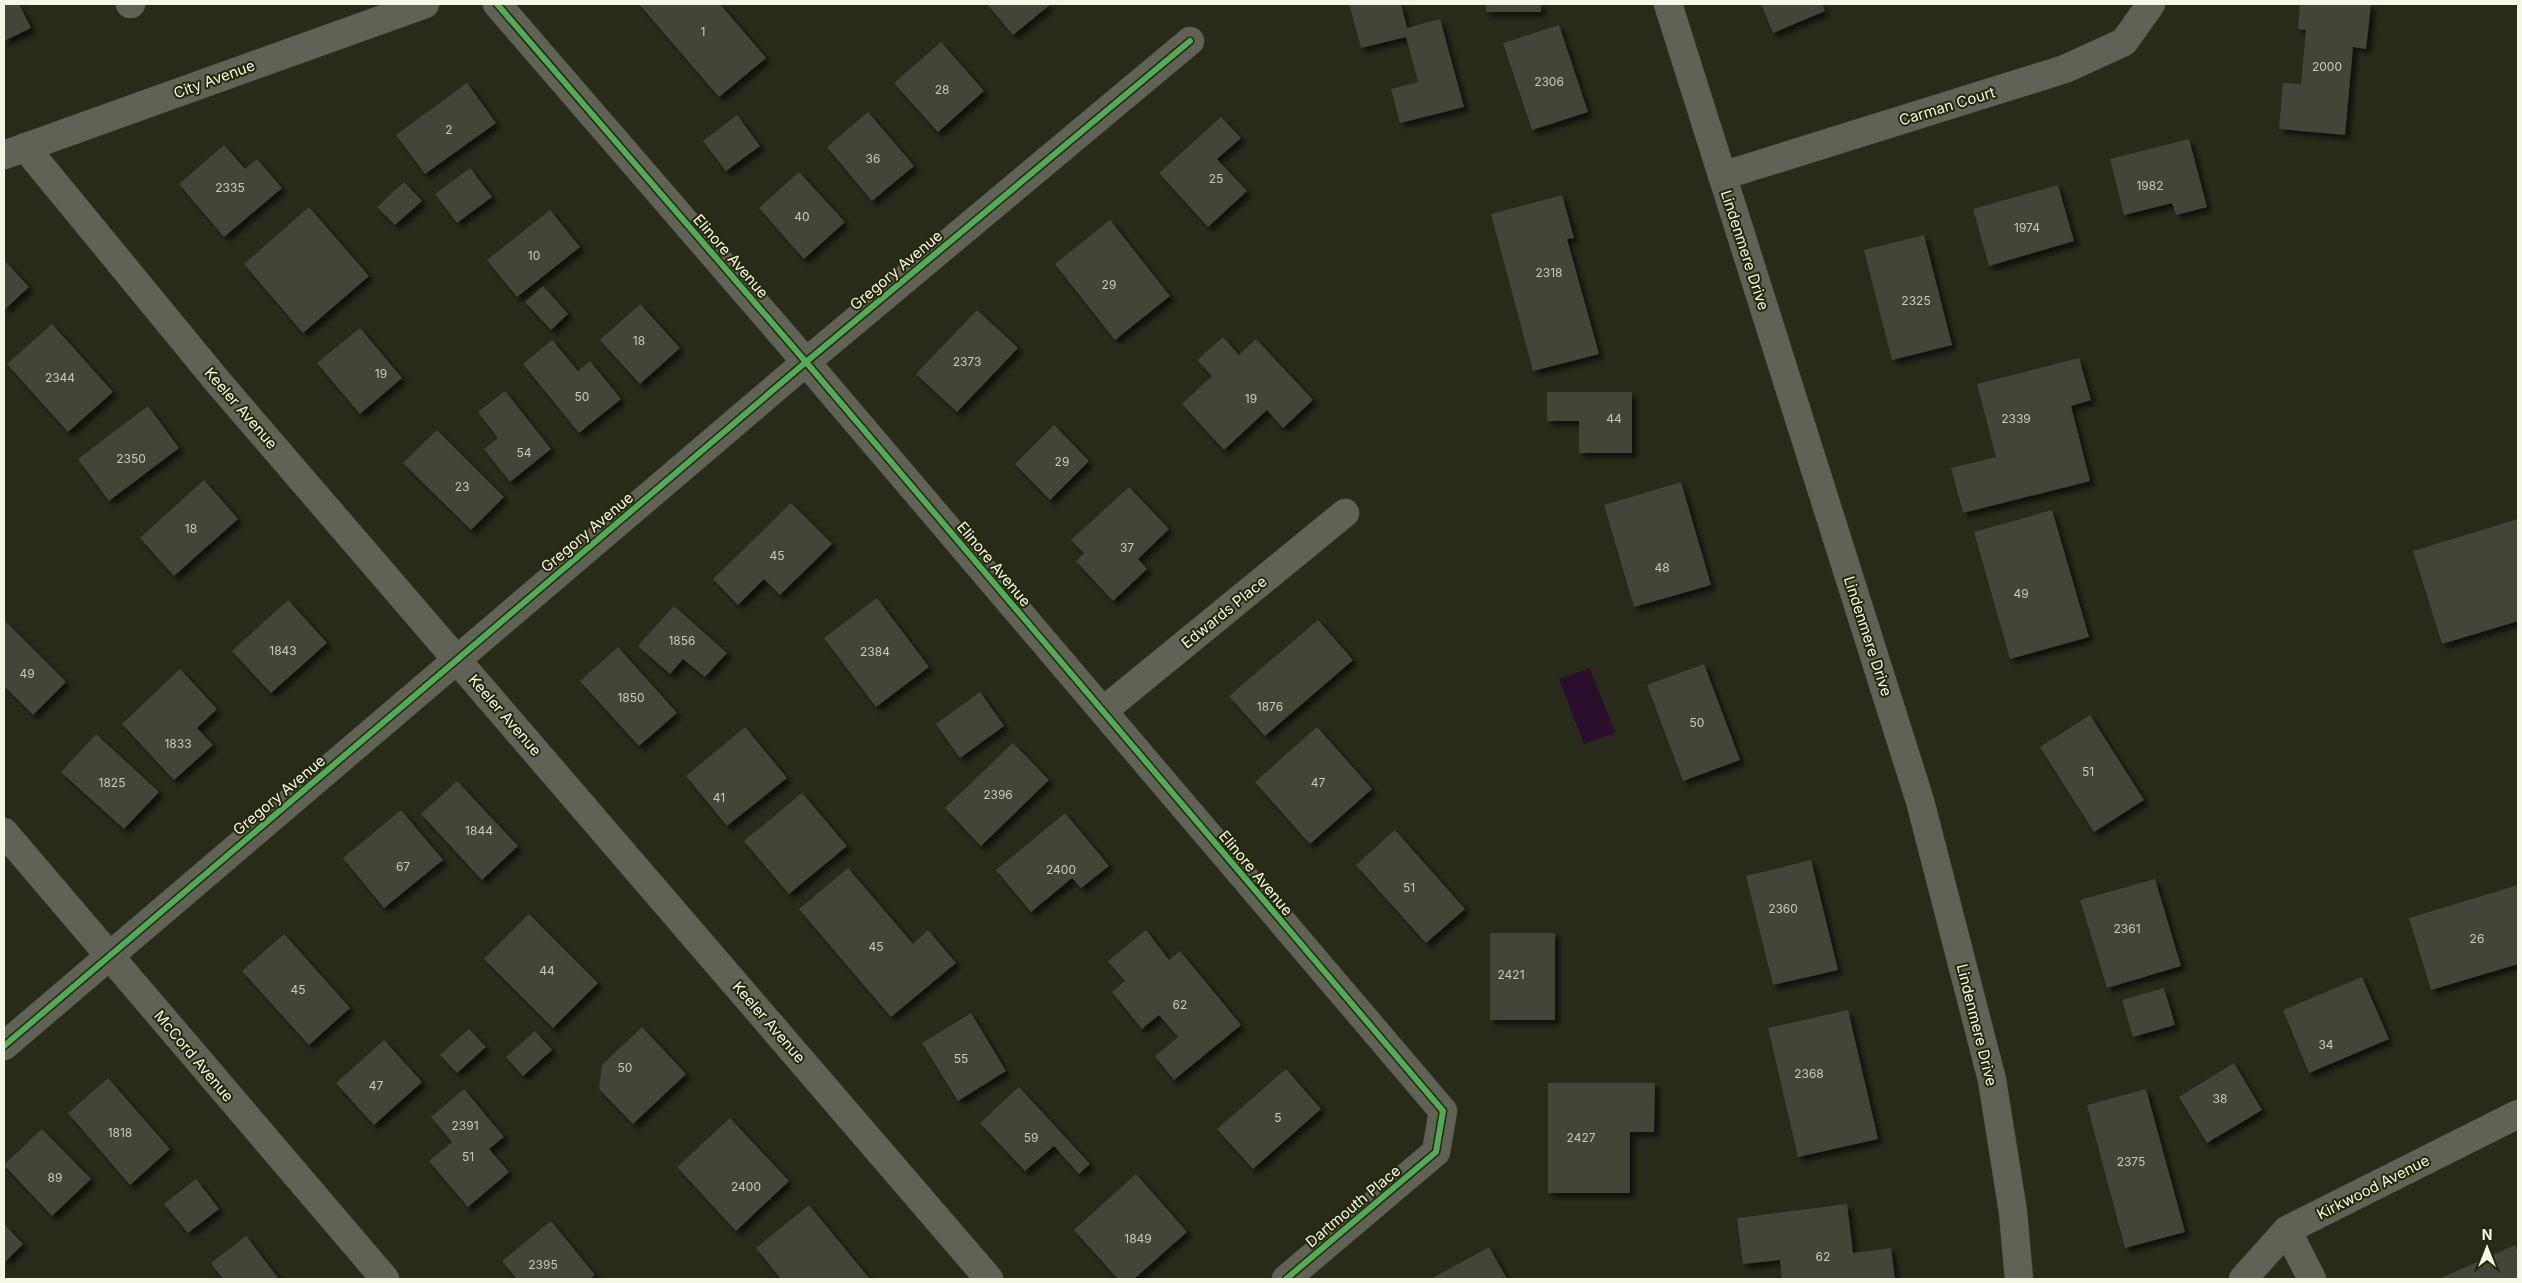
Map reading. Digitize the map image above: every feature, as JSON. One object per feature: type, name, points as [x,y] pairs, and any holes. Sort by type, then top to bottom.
[{"type":"street","name":"City Avenue","points":[[14,151],[424,4]]},
{"type":"street","name":"Elinore Avenue","points":[[497,4],[806,362],[1443,1111],[1436,1152]]},
{"type":"street","name":"Lindenmere Drive","points":[[1668,4],[1920,801],[1992,1080],[2013,1212],[2019,1279]]},
{"type":"street","name":"Carman Court","points":[[1722,176],[2065,69],[2124,42],[2151,4]]},
{"type":"street","name":"Gregory Avenue","points":[[4,1046],[806,362],[1190,40]]},
{"type":"street","name":"Keeler Avenue","points":[[14,151],[218,382],[989,1279]]},
{"type":"street","name":"Edwards Place","points":[[1103,711],[1345,512]]},
{"type":"street","name":"McCord Avenue","points":[[4,832],[385,1279]]},
{"type":"street","name":"Kirkwood Avenue","points":[[2243,1279],[2287,1230],[2518,1114]]},
{"type":"street","name":"Dartmouth Place","points":[[1286,1279],[1436,1152]]},
{"type":"street","points":[[2287,1230],[2312,1279]]},
{"type":"shaded area","points":[[1590,668],[1615,733],[1584,744],[1559,679]]},
{"type":"building","points":[[4,4],[19,4],[31,28],[4,41]]},
{"type":"building","points":[[639,4],[720,4],[766,58],[719,97]]},
{"type":"building","points":[[987,4],[1051,4],[1013,35]]},
{"type":"building","points":[[1349,4],[1401,4],[1407,28],[1440,19],[1464,107],[1400,123],[1391,89],[1418,82],[1406,37],[1361,48]]},
{"type":"building","points":[[1486,4],[1541,4],[1541,12],[1486,12]]},
{"type":"building","points":[[1761,4],[1822,4],[1825,11],[1773,33]]},
{"type":"building","points":[[2300,4],[2371,4],[2366,49],[2353,47],[2345,135],[2279,129],[2283,83],[2301,84],[2306,30],[2298,29]]},
{"type":"building","points":[[1559,25],[1588,112],[1532,130],[1503,43]]},
{"type":"building","points":[[941,42],[984,91],[938,132],[894,83]]},
{"type":"building","points":[[467,83],[496,123],[425,174],[396,135]]},
{"type":"building","points":[[868,112],[914,166],[872,201],[827,147]]},
{"type":"building","points":[[737,115],[760,146],[726,171],[703,141]]},
{"type":"building","points":[[1221,117],[1241,138],[1217,159],[1247,191],[1208,227],[1159,173]]},
{"type":"building","points":[[2189,139],[2207,207],[2176,215],[2172,203],[2124,215],[2110,159]]},
{"type":"building","points":[[224,145],[245,169],[257,159],[282,188],[224,237],[179,184]]},
{"type":"building","points":[[470,168],[492,197],[457,223],[435,194]]},
{"type":"building","points":[[799,172],[845,222],[804,259],[759,208]]},
{"type":"building","points":[[404,182],[422,201],[395,225],[377,207]]},
{"type":"building","points":[[2058,185],[2074,241],[1989,266],[1973,209]]},
{"type":"building","points":[[1562,195],[1574,238],[1567,239],[1599,354],[1533,371],[1491,214]]},
{"type":"building","points":[[309,207],[369,276],[303,333],[244,264]]},
{"type":"building","points":[[550,210],[580,247],[517,297],[487,260]]},
{"type":"building","points":[[1110,220],[1170,296],[1115,340],[1055,264]]},
{"type":"building","points":[[1924,235],[1952,345],[1892,360],[1864,250]]},
{"type":"building","points":[[4,260],[29,287],[4,310]]},
{"type":"building","points":[[543,286],[568,314],[551,330],[525,302]]},
{"type":"building","points":[[640,304],[680,348],[640,384],[600,340]]},
{"type":"building","points":[[977,310],[1018,348],[957,412],[916,374]]},
{"type":"building","points":[[52,324],[113,392],[68,432],[7,364]]},
{"type":"building","points":[[360,328],[402,378],[360,414],[317,363]]},
{"type":"building","points":[[1223,337],[1239,355],[1256,339],[1313,400],[1283,428],[1267,410],[1224,450],[1182,404],[1212,376],[1197,360]]},
{"type":"building","points":[[552,340],[578,371],[590,361],[621,399],[579,433],[523,364]]},
{"type":"building","points":[[2079,358],[2091,400],[2071,406],[2090,481],[1963,513],[1951,468],[1996,457],[1977,384]]},
{"type":"building","points":[[505,391],[551,449],[510,482],[484,449],[498,438],[478,412]]},
{"type":"building","points":[[1547,392],[1632,392],[1632,453],[1579,453],[1579,421],[1547,421]]},
{"type":"building","points":[[148,406],[179,448],[109,501],[78,459]]},
{"type":"building","points":[[1054,425],[1089,461],[1050,500],[1015,464]]},
{"type":"building","points":[[437,430],[504,497],[471,530],[403,463]]},
{"type":"building","points":[[204,480],[238,519],[174,576],[140,538]]},
{"type":"building","points":[[1681,482],[1711,585],[1634,607],[1604,505]]},
{"type":"building","points":[[1129,487],[1169,529],[1138,559],[1147,569],[1113,601],[1076,561],[1084,553],[1071,540]]},
{"type":"building","points":[[791,503],[832,544],[780,595],[764,579],[738,605],[713,579]]},
{"type":"building","points":[[2052,510],[2089,637],[2010,659],[1974,532]]},
{"type":"building","points":[[2518,519],[2518,621],[2442,644],[2413,551]]},
{"type":"building","points":[[877,598],[929,667],[876,707],[824,638]]},
{"type":"building","points":[[288,600],[327,643],[271,693],[232,651]]},
{"type":"building","points":[[674,606],[727,653],[705,677],[683,659],[670,674],[638,646]]},
{"type":"building","points":[[4,620],[66,682],[33,715],[4,686]]},
{"type":"building","points":[[1318,620],[1353,660],[1265,736],[1229,696]]},
{"type":"building","points":[[618,647],[677,713],[639,746],[580,681]]},
{"type":"building","points":[[1704,664],[1740,760],[1683,781],[1647,685]]},
{"type":"building","points":[[180,669],[217,709],[197,728],[213,745],[174,780],[122,724]]},
{"type":"building","points":[[980,692],[1004,726],[960,758],[936,724]]},
{"type":"building","points":[[2090,715],[2144,800],[2094,832],[2040,747]]},
{"type":"building","points":[[745,727],[787,778],[727,826],[686,776]]},
{"type":"building","points":[[1317,727],[1372,789],[1310,844],[1255,782]]},
{"type":"building","points":[[96,734],[159,792],[124,829],[61,772]]},
{"type":"building","points":[[1013,743],[1049,780],[981,846],[945,808]]},
{"type":"building","points":[[457,781],[518,846],[482,880],[421,814]]},
{"type":"building","points":[[802,793],[847,846],[789,894],[744,841]]},
{"type":"building","points":[[401,810],[443,860],[384,908],[343,858]]},
{"type":"building","points":[[1065,813],[1109,866],[1081,888],[1072,878],[1031,912],[996,870]]},
{"type":"building","points":[[1395,830],[1465,909],[1426,943],[1356,865]]},
{"type":"building","points":[[1811,860],[1838,970],[1773,985],[1746,876]]},
{"type":"building","points":[[848,868],[913,944],[928,930],[956,963],[891,1017],[799,909]]},
{"type":"building","points":[[2155,879],[2181,966],[2107,988],[2080,900]]},
{"type":"building","points":[[2518,885],[2518,964],[2431,990],[2409,918]]},
{"type":"building","points":[[529,914],[598,983],[553,1028],[484,959]]},
{"type":"building","points":[[1146,930],[1169,960],[1180,951],[1241,1025],[1174,1080],[1155,1056],[1178,1037],[1159,1015],[1142,1029],[1112,992],[1125,981],[1108,961]]},
{"type":"building","points":[[1490,933],[1555,933],[1555,1020],[1490,1020]]},
{"type":"building","points":[[284,934],[350,1008],[309,1045],[242,971]]},
{"type":"building","points":[[2362,977],[2389,1039],[2309,1073],[2283,1010]]},
{"type":"building","points":[[2164,988],[2175,1025],[2133,1037],[2122,1000]]},
{"type":"building","points":[[1848,1010],[1878,1139],[1798,1157],[1768,1028]]},
{"type":"building","points":[[971,1013],[1006,1071],[958,1101],[922,1043]]},
{"type":"building","points":[[642,1027],[686,1074],[633,1124],[599,1089],[602,1065]]},
{"type":"building","points":[[469,1029],[486,1047],[457,1073],[440,1055]]},
{"type":"building","points":[[535,1031],[552,1050],[523,1076],[506,1057]]},
{"type":"building","points":[[384,1040],[422,1082],[374,1125],[336,1083]]},
{"type":"building","points":[[2234,1063],[2262,1110],[2207,1143],[2179,1097]]},
{"type":"building","points":[[1286,1069],[1321,1109],[1253,1169],[1217,1129]]},
{"type":"building","points":[[108,1078],[170,1149],[130,1185],[68,1113]]},
{"type":"building","points":[[1548,1083],[1655,1083],[1654,1132],[1630,1132],[1630,1193],[1548,1193]]},
{"type":"building","points":[[1019,1087],[1090,1164],[1079,1174],[1054,1146],[1025,1171],[980,1123]]},
{"type":"building","points":[[464,1089],[504,1137],[489,1149],[509,1172],[468,1207],[429,1161],[452,1142],[431,1117]]},
{"type":"building","points":[[2146,1089],[2185,1232],[2125,1248],[2087,1105]]},
{"type":"building","points":[[730,1118],[789,1181],[736,1231],[677,1167]]},
{"type":"building","points":[[42,1129],[91,1179],[52,1216],[4,1165]]},
{"type":"building","points":[[1136,1174],[1187,1232],[1134,1279],[1118,1279],[1074,1230]]},
{"type":"building","points":[[196,1179],[219,1209],[188,1233],[164,1204]]},
{"type":"building","points":[[1847,1204],[1853,1253],[1891,1248],[1895,1279],[1782,1279],[1780,1260],[1743,1264],[1737,1218]]},
{"type":"building","points":[[809,1205],[868,1279],[781,1279],[756,1248]]},
{"type":"building","points":[[551,1221],[595,1275],[590,1279],[517,1279],[502,1261]]},
{"type":"building","points":[[4,1224],[23,1244],[4,1263]]},
{"type":"building","points":[[246,1236],[279,1279],[223,1279],[211,1263]]},
{"type":"building","points":[[2515,1245],[2518,1252],[2518,1279],[2439,1279]]},
{"type":"building","points":[[1489,1247],[1507,1279],[1431,1279]]},
{"type":"cycle path","points":[[497,4],[806,362],[1443,1111],[1436,1152],[1286,1279]]},
{"type":"cycle path","points":[[4,1046],[806,362],[1190,41]]}]
